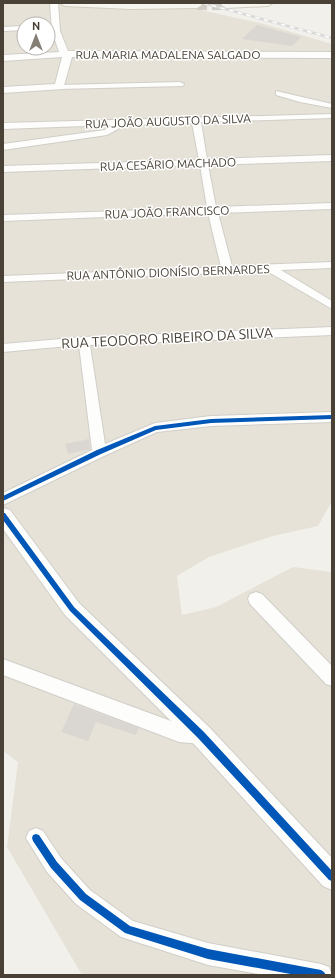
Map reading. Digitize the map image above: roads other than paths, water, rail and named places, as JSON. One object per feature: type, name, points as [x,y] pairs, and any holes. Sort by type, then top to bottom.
[{"type":"main road","points":[[66,3],[197,5]]},
{"type":"main road","points":[[157,3],[176,5]]},
{"type":"main road","points":[[226,5],[268,3]]},
{"type":"street","points":[[53,16],[54,3]]},
{"type":"street","points":[[3,30],[16,29]]},
{"type":"street","points":[[56,36],[67,56],[60,87]]},
{"type":"street","name":"RUA MARIA MADALENA SALGADO","points":[[3,58],[65,54],[332,56]]},
{"type":"street","points":[[3,90],[180,84]]},
{"type":"street","points":[[279,93],[300,100],[332,106]]},
{"type":"street","name":"RUA JOÃO AUGUSTO DA SILVA","points":[[3,126],[332,116]]},
{"type":"street","points":[[196,120],[212,210],[227,268]]},
{"type":"street","points":[[3,147],[107,132],[115,127],[118,122]]},
{"type":"street","name":"RUA CESÁRIO MACHADO","points":[[3,169],[332,158]]},
{"type":"street","name":"RUA JOÃO FRANCISCO","points":[[3,218],[332,206]]},
{"type":"street","name":"RUA ANTÔNIO DIONÍSIO BERNARDES","points":[[3,278],[332,265]]},
{"type":"street","points":[[270,268],[332,306]]},
{"type":"street","name":"RUA TEODORO RIBEIRO DA SILVA","points":[[3,348],[84,341],[332,331]]},
{"type":"street","points":[[84,341],[99,452]]},
{"type":"street","points":[[3,499],[99,452],[155,428],[211,421],[332,417]]},
{"type":"street","points":[[3,515],[72,609],[201,735],[332,877]]},
{"type":"street","points":[[256,599],[332,678]]},
{"type":"street","points":[[3,667],[180,733],[201,735]]},
{"type":"street","points":[[36,838],[54,865],[83,897],[128,930],[208,954],[321,975]]},
{"type":"tunnel","points":[[197,5],[226,5]]},
{"type":"railway","points":[[203,3],[332,38]]}]
